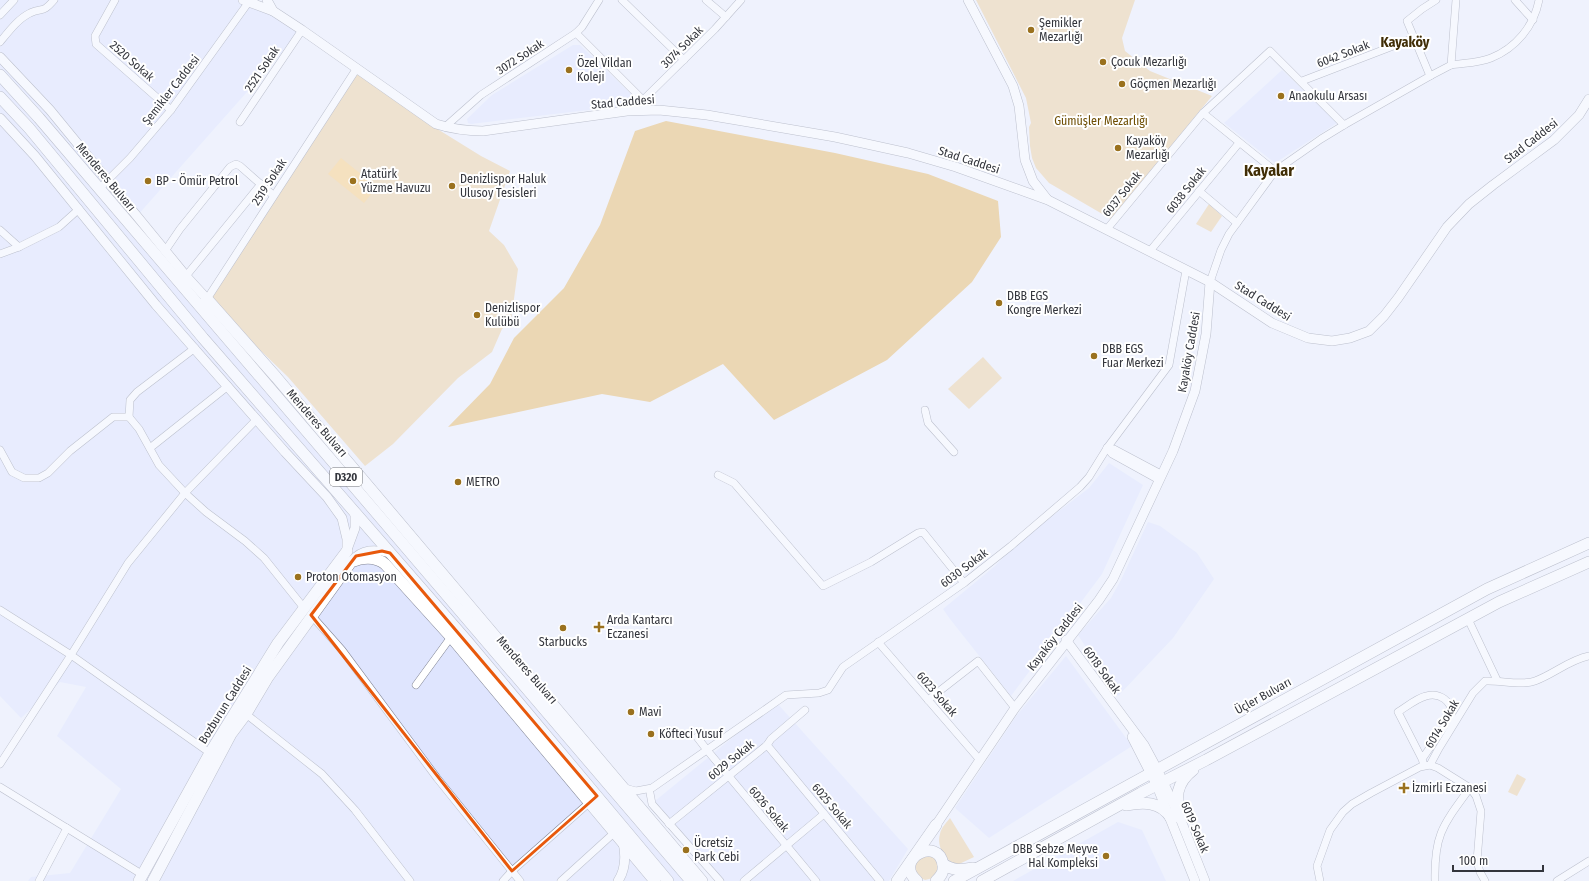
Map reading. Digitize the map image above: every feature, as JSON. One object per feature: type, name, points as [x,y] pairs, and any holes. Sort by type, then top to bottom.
[{"type":"main road","name":"Menderes Bulvarı","points":[[0,75],[39,118],[99,189],[203,302],[691,881]]},
{"type":"main road","name":"D320","points":[[0,97],[29,128],[209,344],[467,641],[535,722],[594,799],[668,881]]},
{"type":"main road","points":[[203,302],[281,383],[702,881]]},
{"type":"main road","name":"Üçler Bulvarı","points":[[954,881],[1487,589],[1589,543]]},
{"type":"main road","name":"Bozburun Caddesi","points":[[153,881],[231,734],[246,714],[308,611],[347,551]]},
{"type":"main road","points":[[351,562],[371,558],[386,564],[451,636],[531,732],[594,799],[615,832],[655,881]]},
{"type":"main road","name":"Bozburun Caddesi","points":[[141,878],[210,753],[278,643],[351,562]]},
{"type":"main road","points":[[982,881],[1110,810],[1499,602],[1589,562]]},
{"type":"main road","points":[[563,717],[576,746]]},
{"type":"main road","points":[[1175,818],[1177,797],[1181,784],[1189,773],[1206,760]]},
{"type":"main road","points":[[1110,810],[1134,803],[1153,804],[1163,808],[1175,818]]},
{"type":"main road","points":[[936,825],[933,836],[936,853],[940,857],[943,864],[943,872],[936,881]]},
{"type":"main road","points":[[897,881],[936,825]]},
{"type":"main road","points":[[916,881],[910,870],[910,864],[914,857],[920,852],[926,851],[936,853]]},
{"type":"main road","points":[[943,864],[957,870],[978,867]]},
{"type":"main road","points":[[903,881],[910,879],[916,881]]},
{"type":"street","points":[[0,15],[14,0]]},
{"type":"street","points":[[0,42],[20,19],[31,12],[44,10],[54,0]]},
{"type":"street","name":"2520 Sokak","points":[[115,0],[95,36],[96,44],[171,110]]},
{"type":"street","points":[[267,0],[273,11]]},
{"type":"street","name":"3072 Sokak","points":[[445,127],[481,95],[576,33],[582,27],[599,0]]},
{"type":"street","points":[[622,0],[684,60]]},
{"type":"street","points":[[706,0],[726,17]]},
{"type":"street","name":"3074 Sokak","points":[[643,100],[684,60],[741,0]]},
{"type":"street","points":[[968,0],[1014,86],[1019,106],[1024,154],[1027,166],[1039,190],[1048,200]]},
{"type":"street","points":[[1430,76],[1407,21],[1436,0]]},
{"type":"street","points":[[1451,65],[1456,0]]},
{"type":"street","points":[[1515,0],[1533,20]]},
{"type":"street","name":"Kayaköy Caddesi","points":[[936,825],[979,759],[1015,708],[1066,640],[1099,600],[1113,579],[1173,451],[1195,391],[1206,334],[1210,282],[1221,250],[1237,223],[1275,171],[1320,139],[1451,65],[1490,58],[1501,53],[1519,39],[1528,29],[1533,20],[1539,0]]},
{"type":"street","name":"Stad Caddesi","points":[[248,1],[273,11],[436,124],[445,127],[460,130],[483,131],[645,110],[659,110],[707,115],[871,144],[956,167],[1048,200],[1108,229],[1210,282],[1272,323],[1308,338],[1332,341],[1350,338],[1369,331],[1384,316],[1398,298],[1447,226],[1469,204],[1554,140],[1577,118],[1589,99]]},
{"type":"street","name":"Şemikler Caddesi","points":[[99,189],[130,158],[171,110],[248,1]]},
{"type":"street","name":"2521 Sokak","points":[[240,122],[302,30]]},
{"type":"street","points":[[576,33],[643,100],[645,110]]},
{"type":"street","name":"6042 Sokak","points":[[1302,81],[1414,38]]},
{"type":"street","name":"6037 Sokak","points":[[1108,229],[1203,113],[1270,51],[1302,81]]},
{"type":"street","points":[[0,57],[50,110],[186,276],[203,302]]},
{"type":"street","name":"2519 Sokak","points":[[203,302],[357,68]]},
{"type":"street","points":[[1302,81],[1344,125]]},
{"type":"street","points":[[1203,113],[1275,171]]},
{"type":"street","points":[[0,119],[35,156],[156,305],[326,497],[338,512],[345,528],[347,551]]},
{"type":"street","name":"6038 Sokak","points":[[1150,251],[1239,143]]},
{"type":"street","points":[[165,251],[180,229],[230,167],[236,164],[240,166],[273,196]]},
{"type":"street","points":[[186,276],[261,184]]},
{"type":"street","points":[[1199,191],[1237,223]]},
{"type":"street","points":[[0,254],[19,247],[59,227],[79,209]]},
{"type":"street","points":[[0,230],[19,247]]},
{"type":"street","name":"6030 Sokak","points":[[623,787],[636,791],[651,790],[786,695],[819,693],[828,690],[843,667],[964,583],[1011,546],[1080,487],[1094,470],[1107,448],[1169,365],[1186,270]]},
{"type":"street","points":[[195,348],[137,392],[130,400],[129,417],[139,429],[159,465],[206,512],[245,541],[264,558],[342,650],[437,778],[520,881]]},
{"type":"street","points":[[150,448],[228,386]]},
{"type":"street","points":[[925,410],[928,423],[954,452]]},
{"type":"street","points":[[0,450],[12,472],[24,478],[39,478],[48,473],[70,451],[112,417],[129,417]]},
{"type":"street","points":[[0,764],[71,655],[128,563],[186,493],[256,419]]},
{"type":"street","points":[[1107,448],[1112,454],[1160,477]]},
{"type":"street","points":[[718,475],[734,483],[823,586],[871,562],[918,533],[923,532],[964,583]]},
{"type":"street","points":[[347,551],[355,528],[355,513]]},
{"type":"street","points":[[351,562],[356,556],[364,552],[374,550],[390,553]]},
{"type":"street","points":[[0,610],[71,655],[210,753]]},
{"type":"street","points":[[1468,619],[1497,680]]},
{"type":"street","points":[[416,685],[451,636]]},
{"type":"street","name":"6018 Sokak","points":[[1066,640],[1144,745],[1160,784]]},
{"type":"street","name":"6023 Sokak","points":[[878,642],[979,759]]},
{"type":"street","name":"6014 Sokak","points":[[1320,881],[1317,866],[1330,830],[1344,812],[1352,804],[1362,798],[1426,763],[1438,750],[1473,693],[1485,681],[1497,680],[1526,683],[1535,681],[1580,658],[1589,656]]},
{"type":"street","points":[[928,700],[978,661],[1015,708]]},
{"type":"street","points":[[1426,763],[1452,716],[1450,705],[1446,700],[1440,697],[1425,696],[1398,712],[1426,763],[1438,768],[1470,788],[1476,796],[1480,811],[1477,861],[1480,872],[1485,881]]},
{"type":"street","name":"6029 Sokak","points":[[669,824],[767,745],[771,739],[805,710]]},
{"type":"street","points":[[246,714],[322,774],[355,810],[410,881]]},
{"type":"street","points":[[531,732],[535,722]]},
{"type":"street","name":"6026 Sokak","points":[[703,733],[697,737],[728,777],[816,881]]},
{"type":"street","name":"6025 Sokak","points":[[767,745],[880,881]]},
{"type":"street","name":"6019 Sokak","points":[[1160,784],[1205,881]]},
{"type":"street","points":[[0,787],[67,828],[141,878]]},
{"type":"street","points":[[1434,881],[1435,854],[1439,837],[1445,822],[1470,788]]},
{"type":"street","points":[[648,817],[646,802],[651,790]]},
{"type":"street","points":[[651,790],[652,804],[720,881]]},
{"type":"street","points":[[503,881],[512,871],[594,799]]},
{"type":"street","points":[[744,881],[824,814]]},
{"type":"street","name":"6019 Sokak","points":[[1175,818],[1195,881]]},
{"type":"street","points":[[39,881],[67,828]]},
{"type":"street","points":[[560,881],[615,832]]},
{"type":"street","points":[[618,881],[622,875],[624,867],[625,850],[622,841]]},
{"type":"street","points":[[1557,881],[1589,861]]},
{"type":"highlighted area","points":[[382,551],[390,553],[597,796],[512,871],[311,615],[356,556]]},
{"type":"shaded area","points":[[0,0],[241,0],[302,30],[129,225],[697,881],[28,881],[31,877],[70,873],[121,789],[57,736],[86,687],[60,682],[21,718],[0,696]]},
{"type":"shaded area","name":"Özel Vildan Koleji","points":[[573,45],[580,45],[633,96],[633,102],[630,105],[471,124],[468,123],[467,119],[492,95]]},
{"type":"shaded area","name":"Anaokulu Arsası","points":[[1282,70],[1337,123],[1275,163],[1224,123]]},
{"type":"shaded area","points":[[666,121],[835,153],[928,174],[998,201],[1001,237],[972,282],[887,360],[774,420],[723,364],[650,402],[602,394],[448,427],[490,384],[514,338],[564,288],[600,225],[635,131]]},
{"type":"shaded area","name":"Atatürk Yüzme Havuzu","points":[[341,158],[377,187],[364,203],[328,174]]},
{"type":"shaded area","points":[[1109,463],[1143,485],[1102,574],[1011,696],[943,609],[995,566],[1016,544],[1089,488]]},
{"type":"shaded area","points":[[1148,522],[1160,526],[1197,553],[1214,579],[1173,638],[1118,696],[1078,635],[1111,598]]},
{"type":"shaded area","points":[[1066,656],[1132,746],[989,838],[955,808],[1017,715]]},
{"type":"shaded area","points":[[776,702],[908,849],[889,881],[722,881],[655,801]]},
{"type":"shaded area","name":"DBB Sebze Meyve Hal Kompleksi","points":[[1118,822],[1142,830],[1166,881],[1013,881]]},
{"type":"green space","name":"Gümüşler Mezarlığı","points":[[976,0],[1135,0],[1122,38],[1125,51],[1150,71],[1212,96],[1111,219],[1049,183],[1036,168],[1032,158],[1030,146],[1029,127],[1031,123],[1026,98]]},
{"type":"green space","points":[[357,68],[439,130],[481,156],[510,171],[489,231],[504,245],[518,269],[511,321],[502,329],[492,352],[458,378],[393,444],[365,466],[288,377],[207,299]]},
{"type":"green space","points":[[1209,204],[1222,216],[1211,232],[1196,224]]},
{"type":"green space","points":[[983,357],[1002,378],[969,409],[948,389]]},
{"type":"green space","points":[[1517,774],[1526,779],[1517,796],[1508,792]]},
{"type":"green space","points":[[950,818],[974,857],[957,865],[946,857],[939,844],[941,830]]},
{"type":"green space","points":[[923,855],[934,857],[939,868],[933,878],[925,880],[917,876],[914,864]]},
{"type":"place","name":"Şemikler Mezarlığı","points":[[1031,30]]},
{"type":"place","name":"Çocuk Mezarlığı","points":[[1103,62]]},
{"type":"place","name":"Özel Vildan Koleji","points":[[569,70]]},
{"type":"place","name":"Göçmen Mezarlığı","points":[[1122,84]]},
{"type":"place","name":"Anaokulu Arsası","points":[[1281,96]]},
{"type":"place","name":"Kayaköy Mezarlığı","points":[[1118,148]]},
{"type":"place","name":"BP - Ömür Petrol","points":[[148,181]]},
{"type":"place","name":"Atatürk Yüzme Havuzu","points":[[353,181]]},
{"type":"place","name":"Denizlispor Haluk Ulusoy Tesisleri","points":[[452,186]]},
{"type":"place","name":"DBB EGS Kongre Merkezi","points":[[999,303]]},
{"type":"place","name":"Denizlispor Kulübü","points":[[477,315]]},
{"type":"place","name":"DBB EGS Fuar Merkezi","points":[[1094,356]]},
{"type":"place","name":"METRO","points":[[458,482]]},
{"type":"place","name":"Proton Otomasyon","points":[[298,577]]},
{"type":"place","name":"Arda Kantarcı Eczanesi","points":[[599,627]]},
{"type":"place","name":"Starbucks","points":[[563,628]]},
{"type":"place","name":"Mavi","points":[[631,712]]},
{"type":"place","name":"Köfteci Yusuf","points":[[651,734]]},
{"type":"place","name":"İzmirli Eczanesi","points":[[1404,788]]},
{"type":"place","name":"Ücretsiz Park Cebi","points":[[686,850]]},
{"type":"place","name":"DBB Sebze Meyve Hal Kompleksi","points":[[1106,856]]},
{"type":"district","name":"Kayaköy","points":[[1405,42]]},
{"type":"district","name":"Kayalar","points":[[1269,170]]}]
